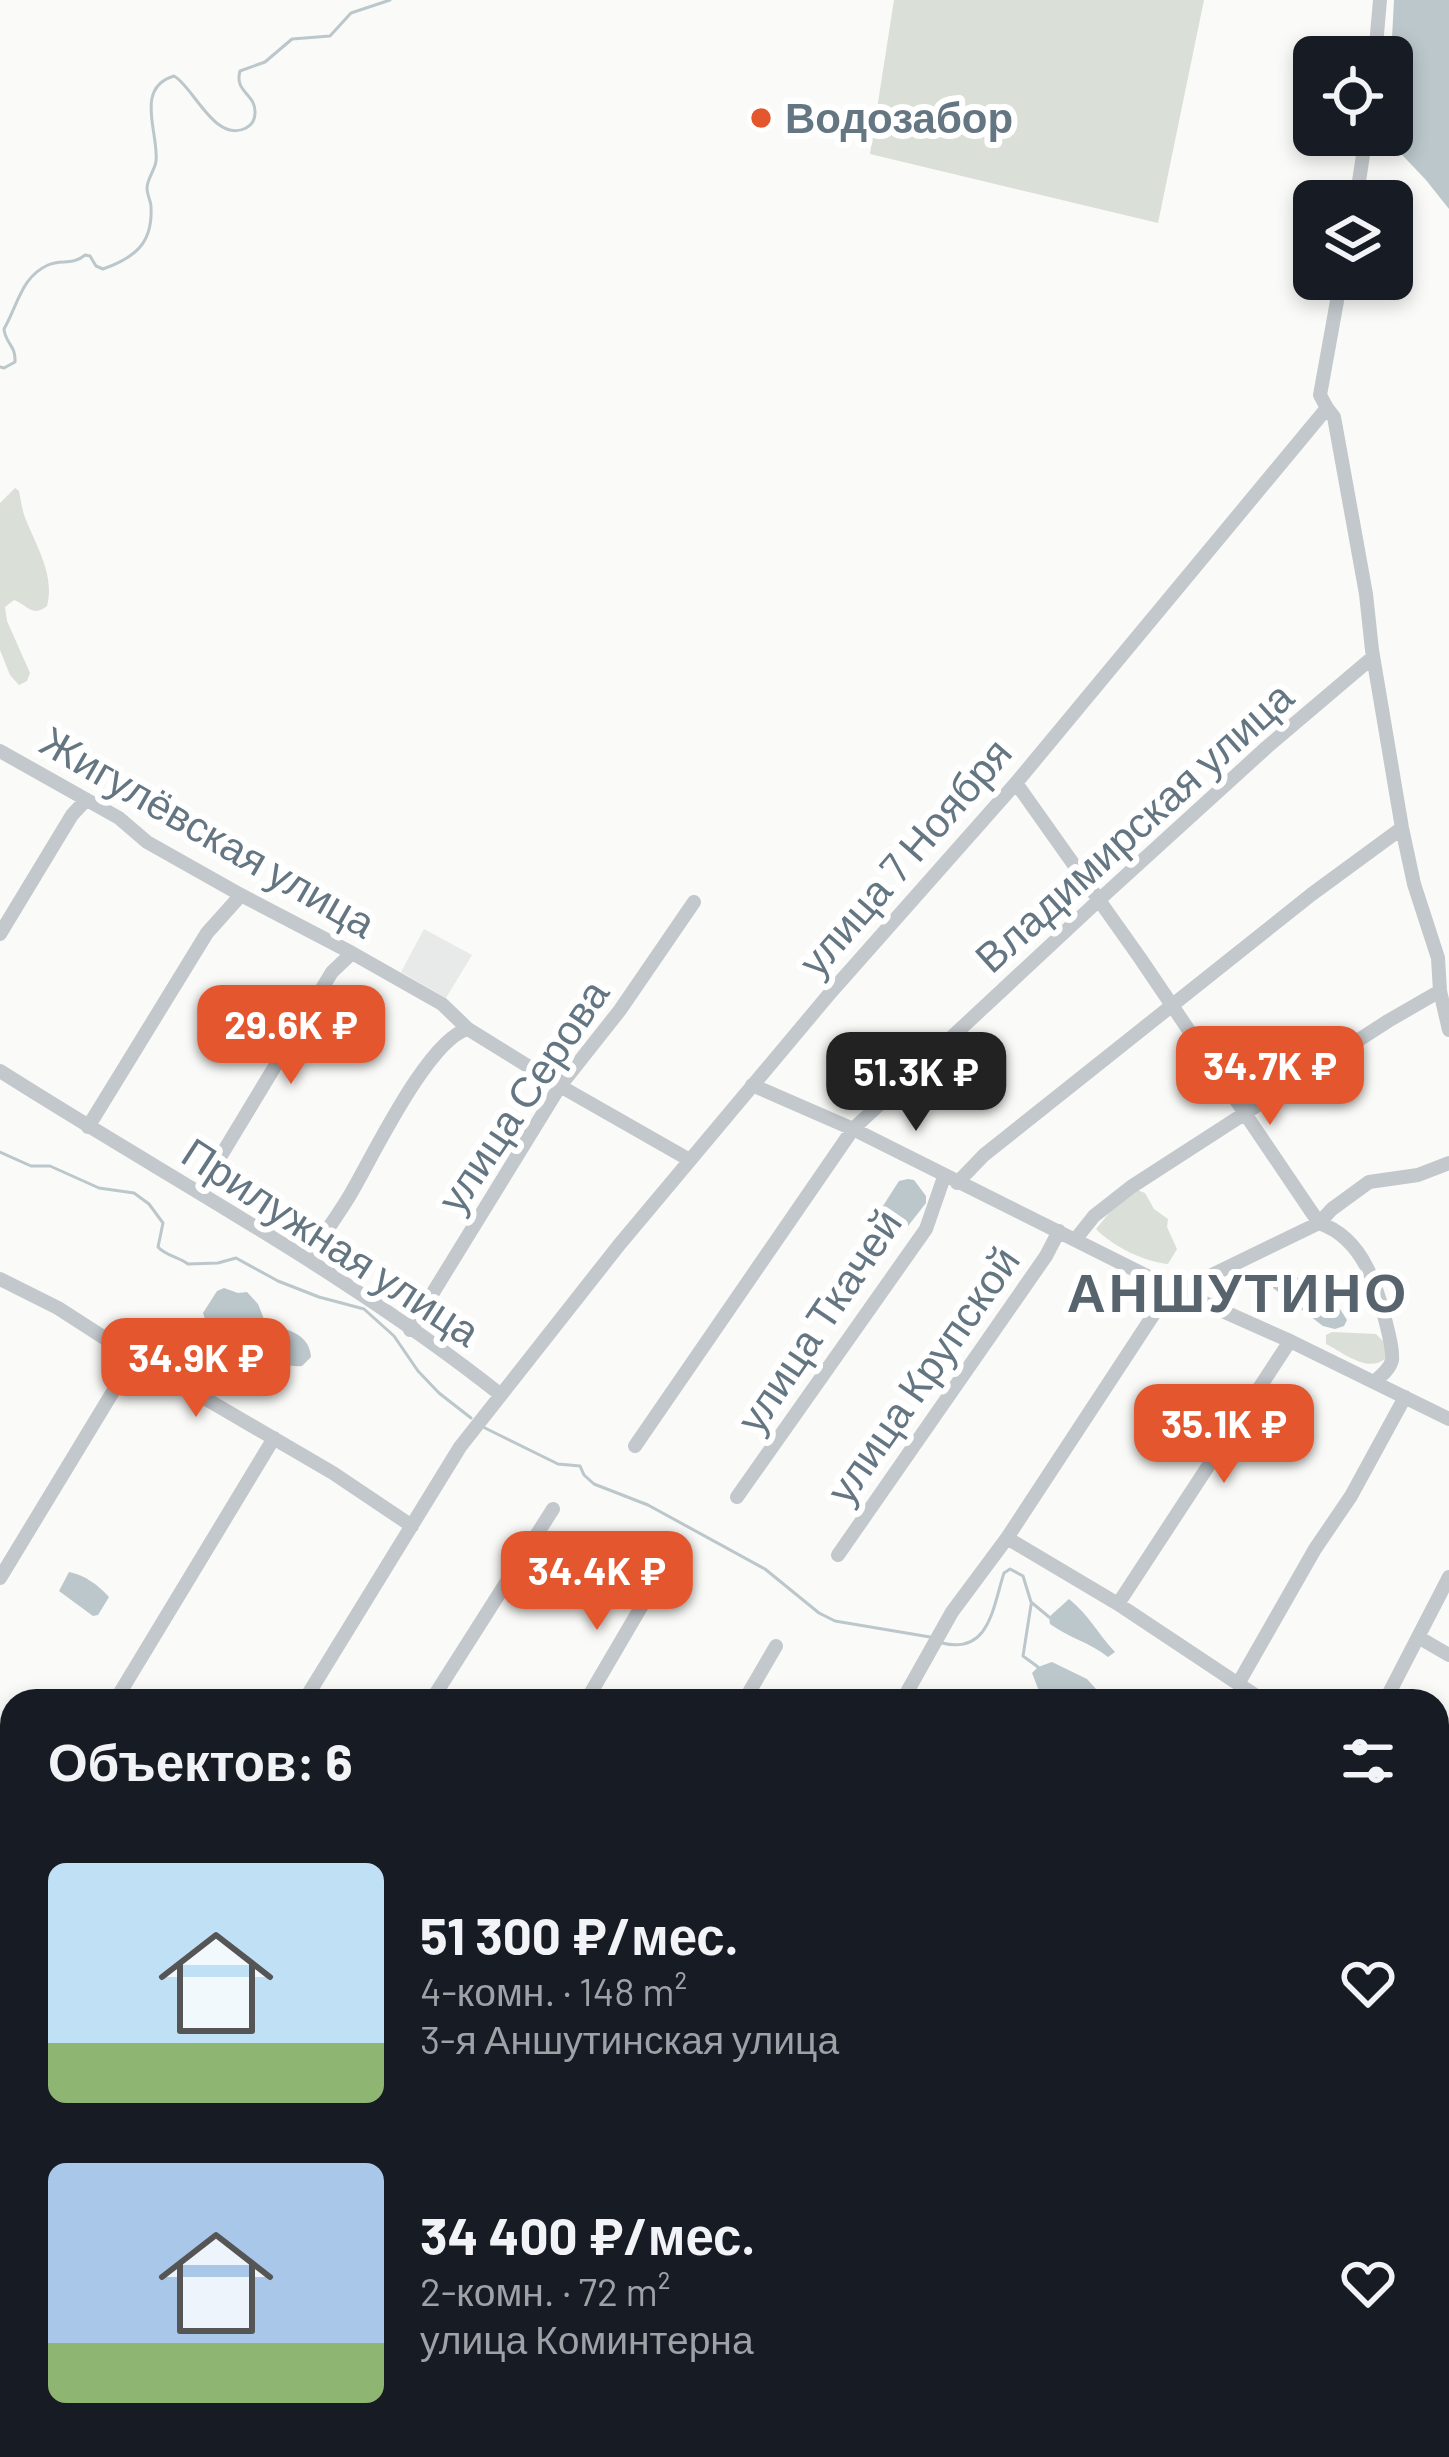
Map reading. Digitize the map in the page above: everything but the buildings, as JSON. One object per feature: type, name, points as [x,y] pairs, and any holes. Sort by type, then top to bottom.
[{"type":"street","points":[[1377,36],[1380,0]]},
{"type":"street","points":[[1337,300],[1320,395],[1334,417],[1402,828],[1438,958],[1449,1030]]},
{"type":"street","name":"улица 7 Ноября","points":[[311,1689],[460,1447],[688,1159],[1016,783],[1327,408]]},
{"type":"street","name":"Владимирская улица","points":[[635,1446],[853,1130],[1100,899],[1373,657]]},
{"type":"street","name":"Жигулёвская улица","points":[[0,751],[119,818],[147,842],[241,896],[442,1004],[468,1028],[560,1086],[688,1159]]},
{"type":"street","points":[[1016,783],[1319,1223],[1346,1238],[1370,1273],[1381,1299],[1392,1360],[1374,1382]]},
{"type":"street","points":[[0,934],[85,801]]},
{"type":"street","name":"улица Ткачей","points":[[737,1497],[926,1229],[951,1180],[1402,828]]},
{"type":"street","points":[[88,1127],[207,933],[241,896]]},
{"type":"street","name":"улица Серова","points":[[410,1330],[560,1086],[620,1010],[694,902]]},
{"type":"street","points":[[199,1192],[336,966],[352,953]]},
{"type":"street","name":"улица Крупской","points":[[1075,1240],[1117,1197],[1440,991]]},
{"type":"street","points":[[309,1258],[441,1046],[468,1028]]},
{"type":"street","name":"Прилужная улица","points":[[0,1071],[309,1258],[501,1395]]},
{"type":"street","points":[[752,1085],[1449,1419]]},
{"type":"street","points":[[909,1689],[952,1612],[1175,1289],[1319,1223],[1370,1181],[1418,1174],[1449,1163]]},
{"type":"street","name":"улица Крупской","points":[[838,1555],[1059,1232]]},
{"type":"street","points":[[0,1280],[58,1308],[134,1358],[333,1472],[412,1526]]},
{"type":"street","points":[[1118,1604],[1290,1341]]},
{"type":"street","points":[[0,1578],[134,1358]]},
{"type":"street","points":[[1238,1684],[1315,1549],[1352,1496],[1405,1397]]},
{"type":"street","points":[[122,1689],[274,1438]]},
{"type":"street","points":[[439,1689],[553,1509]]},
{"type":"street","points":[[1007,1538],[1246,1689]]},
{"type":"street","points":[[1391,1689],[1449,1577]]},
{"type":"street","points":[[593,1689],[651,1590]]},
{"type":"street","points":[[1418,1637],[1449,1655]]},
{"type":"street","points":[[751,1689],[776,1646]]},
{"type":"shaded area","points":[[894,0],[1204,0],[1158,223],[870,154]]},
{"type":"shaded area","points":[[1394,0],[1449,0],[1449,209],[1403,156],[1413,156],[1413,36],[1392,36]]},
{"type":"shaded area","points":[[15,488],[49,584],[47,606],[42,609],[34,611],[14,600],[5,607],[30,673],[19,685],[0,650],[0,503]]},
{"type":"shaded area","points":[[424,929],[472,955],[446,998],[401,972]]},
{"type":"shaded area","points":[[908,1179],[926,1196],[926,1203],[908,1226],[881,1209],[899,1181]]},
{"type":"shaded area","points":[[1137,1190],[1168,1219],[1177,1249],[1168,1264],[1129,1252],[1096,1229],[1119,1201]]},
{"type":"shaded area","points":[[1292,1274],[1340,1309],[1347,1320],[1344,1326],[1323,1326],[1273,1288],[1273,1282]]},
{"type":"shaded area","points":[[224,1288],[247,1292],[266,1324],[302,1338],[311,1357],[302,1366],[294,1366],[256,1346],[222,1344],[203,1313]]},
{"type":"shaded area","points":[[1376,1334],[1386,1344],[1385,1359],[1371,1364],[1348,1356],[1326,1344],[1326,1335]]},
{"type":"shaded area","points":[[69,1572],[91,1581],[109,1597],[98,1615],[59,1591]]},
{"type":"shaded area","points":[[1069,1599],[1115,1652],[1108,1657],[1050,1624],[1049,1617]]},
{"type":"shaded area","points":[[1052,1662],[1087,1679],[1096,1689],[1038,1689],[1032,1673]]},
{"type":"waterway","points":[[0,367],[15,362],[4,329],[26,284],[39,270],[85,255],[103,269],[124,260],[145,240],[151,220],[147,185],[156,161],[152,101],[162,82],[174,76],[224,128],[246,128],[255,113],[240,84],[240,71],[265,62],[292,39],[330,36],[351,13],[390,0]]},
{"type":"waterway","points":[[0,1152],[31,1166],[50,1166],[99,1188],[134,1193],[163,1223],[158,1247],[188,1264],[236,1258],[278,1281],[364,1309],[394,1336],[439,1393],[471,1418]]},
{"type":"waterway","points":[[485,1428],[558,1464],[580,1466],[594,1484],[648,1505],[765,1569],[835,1621],[930,1637]]},
{"type":"waterway","points":[[942,1643],[958,1645],[980,1635],[1004,1573],[1010,1569],[1023,1576],[1031,1602],[1049,1617]]},
{"type":"waterway","points":[[1031,1605],[1023,1656],[1038,1667]]},
{"type":"place","name":"Водозабор","points":[[761,118]]},
{"type":"district","name":"АНШУТИНО","points":[[1238,1293]]}]
